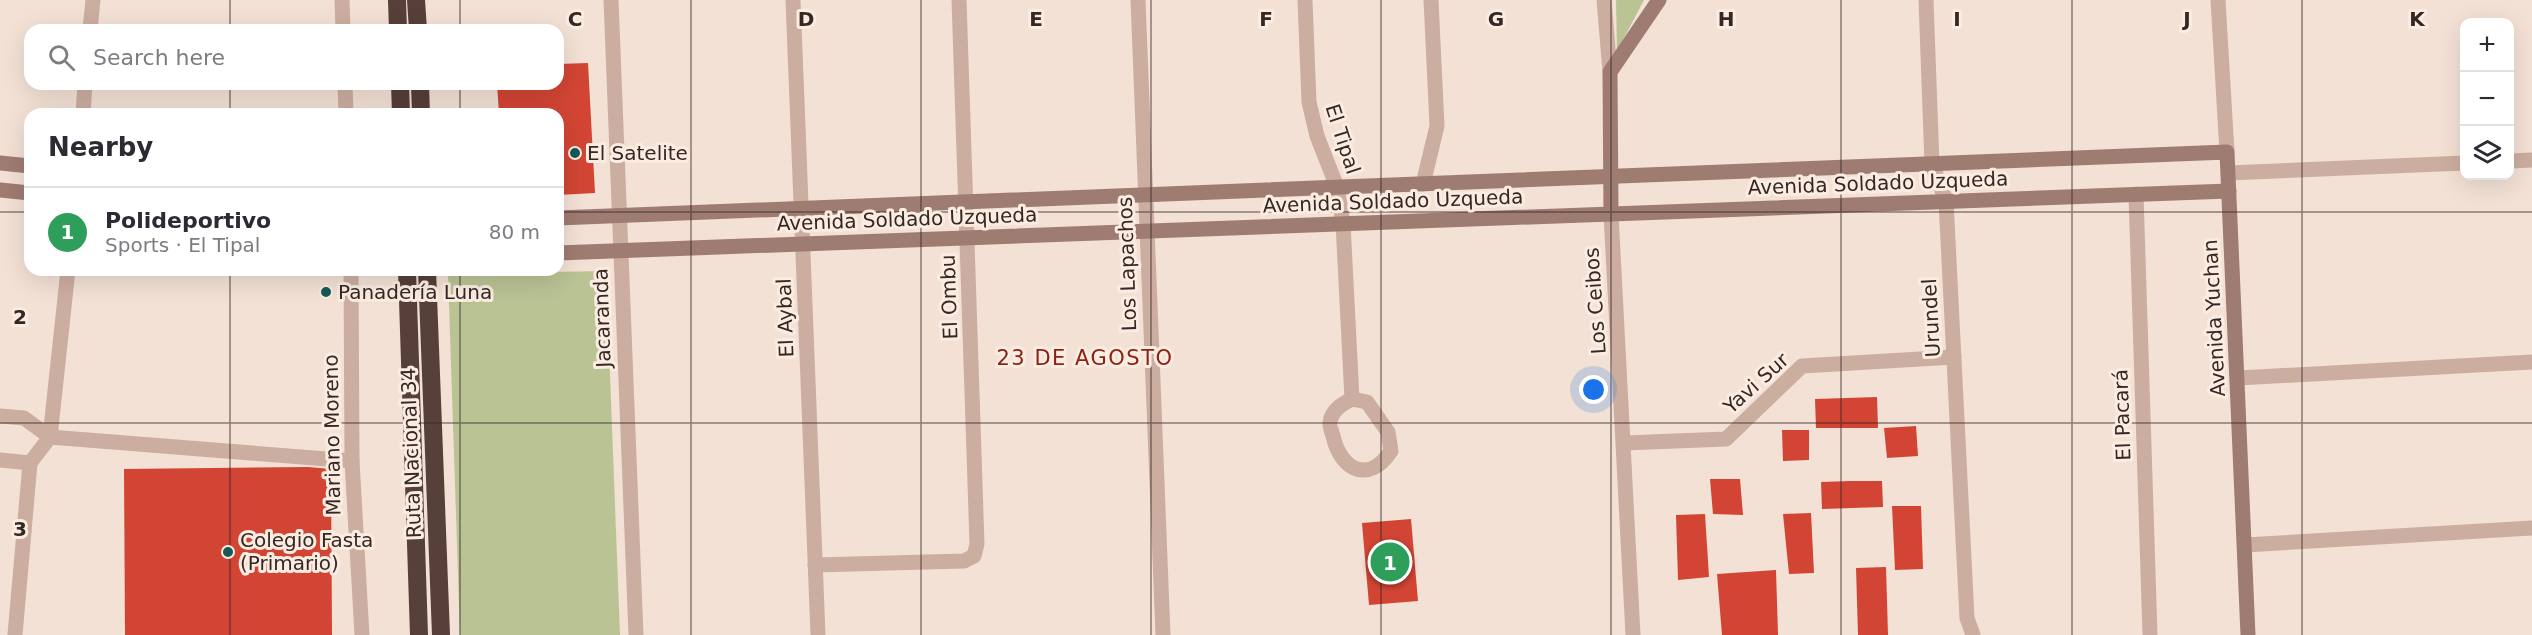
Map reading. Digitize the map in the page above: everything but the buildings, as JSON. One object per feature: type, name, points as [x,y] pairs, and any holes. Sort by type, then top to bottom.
[{"type":"highway","points":[[397,0],[398,24]]},
{"type":"highway","points":[[416,0],[418,24]]},
{"type":"highway","points":[[400,90],[401,108]]},
{"type":"highway","points":[[420,90],[421,108]]},
{"type":"highway","name":"Ruta Nacional 34","points":[[407,276],[419,635]]},
{"type":"highway","name":"Ruta Nacional 34","points":[[427,276],[441,635]]},
{"type":"street","points":[[91,24],[93,0]]},
{"type":"street","points":[[342,0],[343,24]]},
{"type":"street","name":"Jacaranda","points":[[610,0],[636,635]]},
{"type":"street","name":"El Aybal","points":[[793,0],[818,635]]},
{"type":"street","name":"El Ombu","points":[[815,565],[964,561],[974,556],[977,544],[969,237],[959,0]]},
{"type":"street","name":"Los Lapachos","points":[[1138,0],[1163,635]]},
{"type":"street","name":"El Tipal","points":[[1305,0],[1309,102],[1317,136],[1337,188],[1343,224],[1352,399]]},
{"type":"street","points":[[1423,184],[1437,126],[1431,0]]},
{"type":"street","name":"Los Ceibos","points":[[1604,0],[1610,72],[1611,213],[1625,443],[1633,635]]},
{"type":"street","points":[[1610,72],[1659,0]]},
{"type":"street","name":"Urundel","points":[[1926,0],[1932,164],[1946,201],[1967,618],[1973,635]]},
{"type":"street","name":"Avenida Yuchan","points":[[2218,0],[2238,378],[2248,635]]},
{"type":"street","points":[[83,108],[84,90]]},
{"type":"street","points":[[345,90],[346,108]]},
{"type":"street","name":"Avenida Soldado Uzqueda","points":[[564,218],[2227,152]]},
{"type":"street","points":[[2514,161],[2532,160]]},
{"type":"street","points":[[0,163],[24,165]]},
{"type":"street","points":[[2228,173],[2460,163]]},
{"type":"street","points":[[0,190],[24,192]]},
{"type":"street","name":"Avenida Soldado Uzqueda","points":[[564,253],[2229,191]]},
{"type":"street","name":"El Pacará","points":[[2136,194],[2150,635]]},
{"type":"street","points":[[15,635],[30,463],[50,437],[67,276]]},
{"type":"street","name":"Mariano Moreno","points":[[351,276],[352,461],[362,635]]},
{"type":"street","name":"Yavi Sur","points":[[1625,443],[1726,439],[1802,366],[1954,357]]},
{"type":"street","points":[[2238,378],[2532,362]]},
{"type":"street","points":[[1352,399],[1367,402],[1388,432],[1391,451],[1383,463],[1370,471],[1354,469],[1340,457],[1334,442],[1330,423],[1337,407],[1352,399]]},
{"type":"street","points":[[0,416],[24,418],[50,437],[352,461]]},
{"type":"street","points":[[0,460],[30,463]]},
{"type":"street","points":[[2245,545],[2532,528]]},
{"type":"green space","points":[[1616,0],[1644,0],[1617,51]]},
{"type":"green space","points":[[606,271],[620,635],[460,635],[448,276],[564,276],[564,272]]},
{"type":"place","name":"El Satelite","points":[[575,153]]},
{"type":"place","name":"Panadería Luna","points":[[326,292]]},
{"type":"place","name":"Colegio Fasta (Primario)","points":[[228,552]]},
{"type":"place","name":"Polideportivo","points":[[1390,562]]},
{"type":"district","name":"23 DE AGOSTO","points":[[1085,358]]}]
